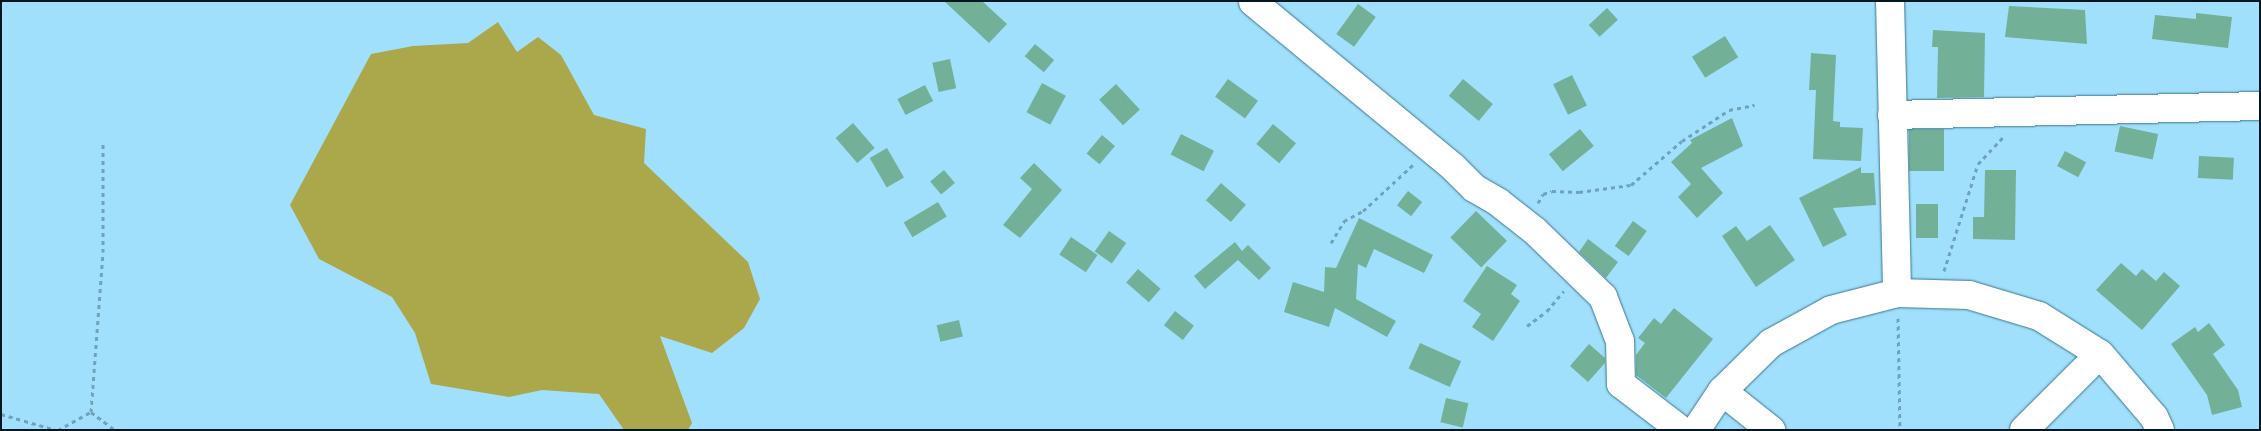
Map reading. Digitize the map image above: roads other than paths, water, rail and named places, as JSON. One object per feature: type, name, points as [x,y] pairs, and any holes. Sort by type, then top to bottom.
[{"type":"street","points":[[1890,1],[1896,293]]},
{"type":"street","points":[[1253,2],[1453,167],[1474,188],[1522,221],[1603,297],[1620,341],[1621,384],[1681,430]]},
{"type":"street","points":[[1892,115],[2260,106]]},
{"type":"street","points":[[1696,430],[1722,390],[1771,343],[1831,310],[1896,293],[1969,295],[2038,316],[2100,354],[2154,417],[2160,430]]},
{"type":"street","points":[[2024,430],[2100,354]]},
{"type":"street","points":[[1722,390],[1771,430]]}]
